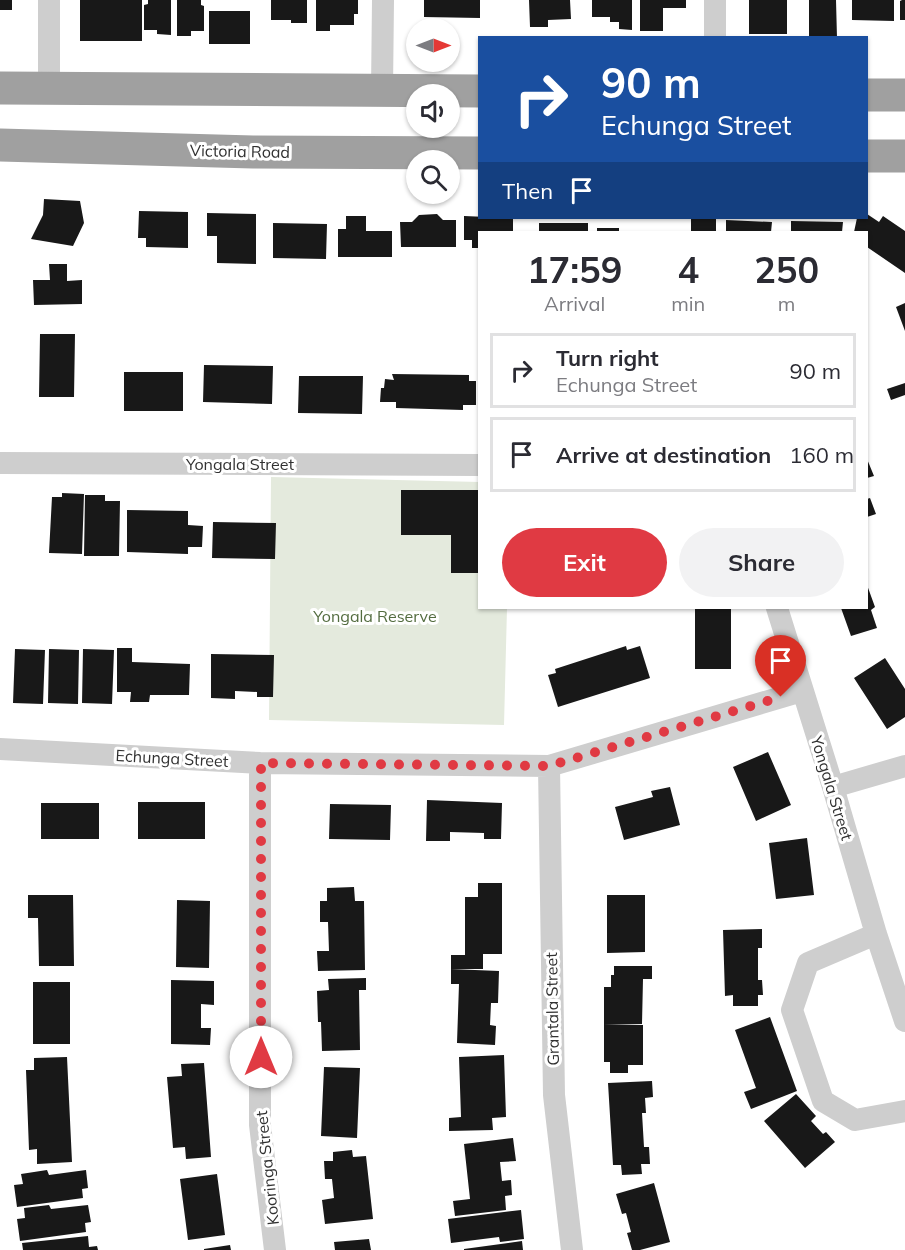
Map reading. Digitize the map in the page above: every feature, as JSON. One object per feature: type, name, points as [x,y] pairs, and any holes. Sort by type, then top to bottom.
[{"type":"highway","points":[[0,88],[478,91]]},
{"type":"highway","points":[[868,94],[905,95]]},
{"type":"highway","name":"Victoria Road","points":[[0,145],[253,152],[478,153]]},
{"type":"highway","points":[[868,156],[905,156]]},
{"type":"street","points":[[49,0],[49,88]]},
{"type":"street","points":[[382,90],[383,0]]},
{"type":"street","points":[[715,0],[715,36]]},
{"type":"street","name":"Yongala Street","points":[[0,463],[478,465]]},
{"type":"street","name":"Yongala Street","points":[[777,609],[876,934],[905,1021]]},
{"type":"street","name":"Echunga Street","points":[[0,749],[261,763],[549,766],[802,691]]},
{"type":"street","name":"Kooringa Street","points":[[261,763],[261,1125],[275,1250]]},
{"type":"street","name":"Grantala Street","points":[[549,766],[554,1095],[572,1250]]},
{"type":"street","points":[[833,787],[905,766]]},
{"type":"street","points":[[876,934],[808,963],[792,1011],[823,1101],[855,1120],[905,1111]]},
{"type":"green space","name":"Yongala Reserve","points":[[271,477],[478,482],[478,609],[507,609],[504,725],[269,720]]},
{"type":"building","points":[[0,0],[12,0],[12,10],[0,10]]},
{"type":"building","points":[[80,0],[142,0],[142,41],[80,41]]},
{"type":"building","points":[[148,0],[171,0],[171,35],[157,34],[157,30],[144,30],[144,5],[148,4]]},
{"type":"building","points":[[177,0],[201,0],[201,5],[204,6],[204,31],[191,31],[191,36],[177,36]]},
{"type":"building","points":[[271,0],[307,0],[307,23],[271,20]]},
{"type":"building","points":[[316,0],[358,0],[358,14],[354,14],[354,25],[330,25],[330,31],[316,31]]},
{"type":"building","points":[[424,0],[480,0],[480,18],[424,17]]},
{"type":"building","points":[[529,0],[570,0],[571,19],[548,20],[548,27],[530,27]]},
{"type":"building","points":[[592,0],[632,0],[632,30],[619,29],[619,22],[610,22],[610,17],[592,17]]},
{"type":"building","points":[[640,0],[686,0],[686,8],[663,8],[663,31],[640,31]]},
{"type":"building","points":[[749,0],[787,0],[787,34],[749,34]]},
{"type":"building","points":[[809,0],[836,0],[837,36],[809,36]]},
{"type":"building","points":[[852,0],[894,0],[894,21],[852,20]]},
{"type":"building","points":[[905,0],[905,20],[900,20],[900,1]]},
{"type":"building","points":[[209,11],[250,11],[250,44],[209,44]]},
{"type":"building","points":[[44,199],[80,201],[84,223],[73,246],[31,239],[43,215]]},
{"type":"building","points":[[139,211],[188,212],[188,248],[146,247],[146,238],[138,238]]},
{"type":"building","points":[[207,213],[256,214],[256,264],[217,263],[217,236],[207,236]]},
{"type":"building","points":[[437,214],[443,220],[456,220],[456,247],[401,247],[400,222],[412,222],[419,215]]},
{"type":"building","points":[[868,215],[879,222],[883,216],[905,231],[905,273],[868,248],[868,231],[854,231],[857,219],[868,219]]},
{"type":"building","points":[[346,216],[366,216],[366,231],[392,231],[392,257],[338,257],[338,229],[346,229]]},
{"type":"building","points":[[464,216],[478,217],[478,219],[513,219],[513,231],[478,231],[478,248],[472,248],[472,240],[464,240]]},
{"type":"building","points":[[691,219],[716,219],[716,231],[691,231]]},
{"type":"building","points":[[726,220],[772,222],[771,231],[726,231]]},
{"type":"building","points":[[791,221],[843,222],[842,231],[791,231]]},
{"type":"building","points":[[273,223],[327,224],[326,259],[273,258]]},
{"type":"building","points":[[539,223],[588,223],[588,231],[539,231]]},
{"type":"building","points":[[597,228],[619,228],[619,231],[597,231]]},
{"type":"building","points":[[49,264],[67,264],[67,281],[82,280],[82,304],[34,305],[33,280],[50,280]]},
{"type":"building","points":[[905,303],[905,331],[896,307]]},
{"type":"building","points":[[40,334],[75,334],[74,397],[39,397]]},
{"type":"building","points":[[204,365],[273,366],[272,404],[203,402]]},
{"type":"building","points":[[124,372],[183,372],[183,411],[124,411]]},
{"type":"building","points":[[392,374],[469,375],[469,381],[476,381],[476,405],[463,405],[463,410],[396,408],[396,402],[380,402],[381,388],[384,388],[385,379],[394,380]]},
{"type":"building","points":[[299,376],[363,376],[362,414],[298,413]]},
{"type":"building","points":[[905,383],[905,395],[891,400],[887,389]]},
{"type":"building","points":[[868,461],[874,476],[868,478]]},
{"type":"building","points":[[401,490],[478,490],[478,573],[451,573],[451,535],[401,535]]},
{"type":"building","points":[[62,493],[84,494],[82,554],[49,553],[52,497],[62,497]]},
{"type":"building","points":[[85,495],[105,495],[105,501],[120,501],[119,556],[84,556]]},
{"type":"building","points":[[870,498],[876,514],[868,517],[868,499]]},
{"type":"building","points":[[127,510],[188,511],[188,525],[203,526],[202,547],[188,547],[188,554],[127,552]]},
{"type":"building","points":[[213,522],[276,523],[275,559],[212,558]]},
{"type":"building","points":[[868,588],[875,607],[871,610],[877,628],[851,636],[841,609],[868,609]]},
{"type":"building","points":[[695,609],[731,609],[731,669],[695,669]]},
{"type":"building","points":[[626,646],[627,650],[640,646],[650,678],[558,707],[548,675],[556,673],[555,669]]},
{"type":"building","points":[[117,648],[132,648],[132,662],[190,664],[189,695],[150,695],[149,702],[130,702],[131,692],[117,692]]},
{"type":"building","points":[[15,649],[45,650],[43,704],[13,703]]},
{"type":"building","points":[[49,649],[79,650],[78,704],[48,703]]},
{"type":"building","points":[[83,649],[114,650],[112,704],[82,703]]},
{"type":"building","points":[[211,654],[274,655],[273,697],[257,697],[257,692],[235,691],[235,699],[211,698]]},
{"type":"building","points":[[885,658],[905,689],[905,717],[887,729],[854,678]]},
{"type":"building","points":[[768,752],[791,805],[756,821],[733,767]]},
{"type":"building","points":[[670,787],[680,825],[624,840],[615,807],[653,797],[651,791]]},
{"type":"building","points":[[427,800],[502,803],[501,839],[484,839],[484,833],[450,832],[450,841],[426,841]]},
{"type":"building","points":[[138,802],[205,802],[205,839],[138,839]]},
{"type":"building","points":[[41,803],[99,803],[99,839],[41,839]]},
{"type":"building","points":[[330,804],[391,805],[390,840],[329,839]]},
{"type":"building","points":[[807,838],[814,895],[776,899],[769,843]]},
{"type":"building","points":[[478,883],[502,883],[502,954],[483,954],[483,969],[451,969],[451,955],[465,955],[465,897],[478,897]]},
{"type":"building","points":[[354,887],[355,901],[364,901],[365,970],[318,971],[317,951],[329,951],[328,922],[320,922],[320,901],[327,901],[327,888]]},
{"type":"building","points":[[28,895],[73,895],[74,966],[39,966],[38,918],[28,918]]},
{"type":"building","points":[[607,895],[645,895],[645,952],[607,953]]},
{"type":"building","points":[[177,900],[210,901],[209,968],[176,967]]},
{"type":"building","points":[[762,929],[762,948],[758,948],[758,980],[762,980],[763,995],[758,995],[758,1006],[733,1006],[733,995],[725,996],[723,930]]},
{"type":"building","points":[[614,966],[652,966],[652,979],[643,979],[642,1024],[604,1024],[604,987],[611,987]]},
{"type":"building","points":[[451,969],[499,971],[498,1003],[491,1003],[490,1025],[496,1026],[495,1045],[457,1043],[459,984],[451,984]]},
{"type":"building","points":[[366,978],[366,990],[359,990],[360,1050],[322,1051],[317,991],[329,990],[328,979]]},
{"type":"building","points":[[171,980],[214,981],[214,1005],[201,1004],[201,1028],[211,1028],[210,1045],[171,1044]]},
{"type":"building","points":[[33,982],[70,982],[70,1044],[33,1044]]},
{"type":"building","points":[[770,1017],[797,1091],[751,1109],[744,1092],[756,1088],[735,1030]]},
{"type":"building","points":[[604,1024],[643,1025],[643,1065],[628,1065],[628,1073],[610,1073],[610,1062],[604,1062]]},
{"type":"building","points":[[504,1055],[506,1117],[492,1118],[493,1130],[449,1131],[449,1118],[461,1117],[459,1057]]},
{"type":"building","points":[[67,1057],[72,1162],[37,1164],[37,1149],[29,1150],[26,1070],[34,1070],[34,1058]]},
{"type":"building","points":[[204,1063],[211,1157],[186,1159],[185,1147],[173,1148],[167,1077],[182,1076],[181,1064]]},
{"type":"building","points":[[324,1067],[360,1068],[357,1138],[321,1136]]},
{"type":"building","points":[[652,1081],[653,1097],[645,1098],[646,1113],[642,1113],[644,1147],[649,1147],[650,1164],[641,1164],[642,1174],[622,1175],[621,1165],[613,1165],[608,1083]]},
{"type":"building","points":[[796,1094],[816,1116],[811,1121],[823,1134],[826,1132],[835,1142],[805,1168],[764,1121]]},
{"type":"building","points":[[513,1138],[516,1161],[500,1162],[502,1181],[511,1180],[512,1195],[505,1196],[506,1210],[455,1216],[453,1201],[470,1199],[464,1144]]},
{"type":"building","points":[[352,1150],[353,1157],[366,1156],[373,1219],[325,1224],[322,1200],[334,1198],[332,1179],[325,1179],[324,1161],[333,1161],[333,1152]]},
{"type":"building","points":[[47,1170],[49,1175],[86,1170],[88,1188],[82,1189],[83,1198],[17,1207],[14,1185],[23,1184],[21,1174]]},
{"type":"building","points":[[217,1174],[225,1235],[188,1240],[180,1179]]},
{"type":"building","points":[[654,1183],[670,1242],[632,1250],[627,1233],[631,1232],[626,1213],[622,1214],[616,1194]]},
{"type":"building","points":[[49,1205],[51,1209],[88,1205],[91,1222],[85,1223],[86,1232],[20,1241],[17,1219],[25,1218],[24,1208]]},
{"type":"building","points":[[521,1210],[524,1239],[500,1242],[499,1237],[451,1243],[448,1219]]},
{"type":"building","points":[[88,1236],[89,1247],[97,1246],[98,1250],[23,1250],[22,1243]]},
{"type":"building","points":[[369,1239],[371,1250],[335,1250],[334,1242]]},
{"type":"building","points":[[522,1241],[523,1250],[464,1250],[464,1249]]},
{"type":"building","points":[[230,1245],[231,1250],[204,1250],[204,1249]]},
{"type":"route","points":[[261,1057],[261,763],[549,766],[781,697]]}]
